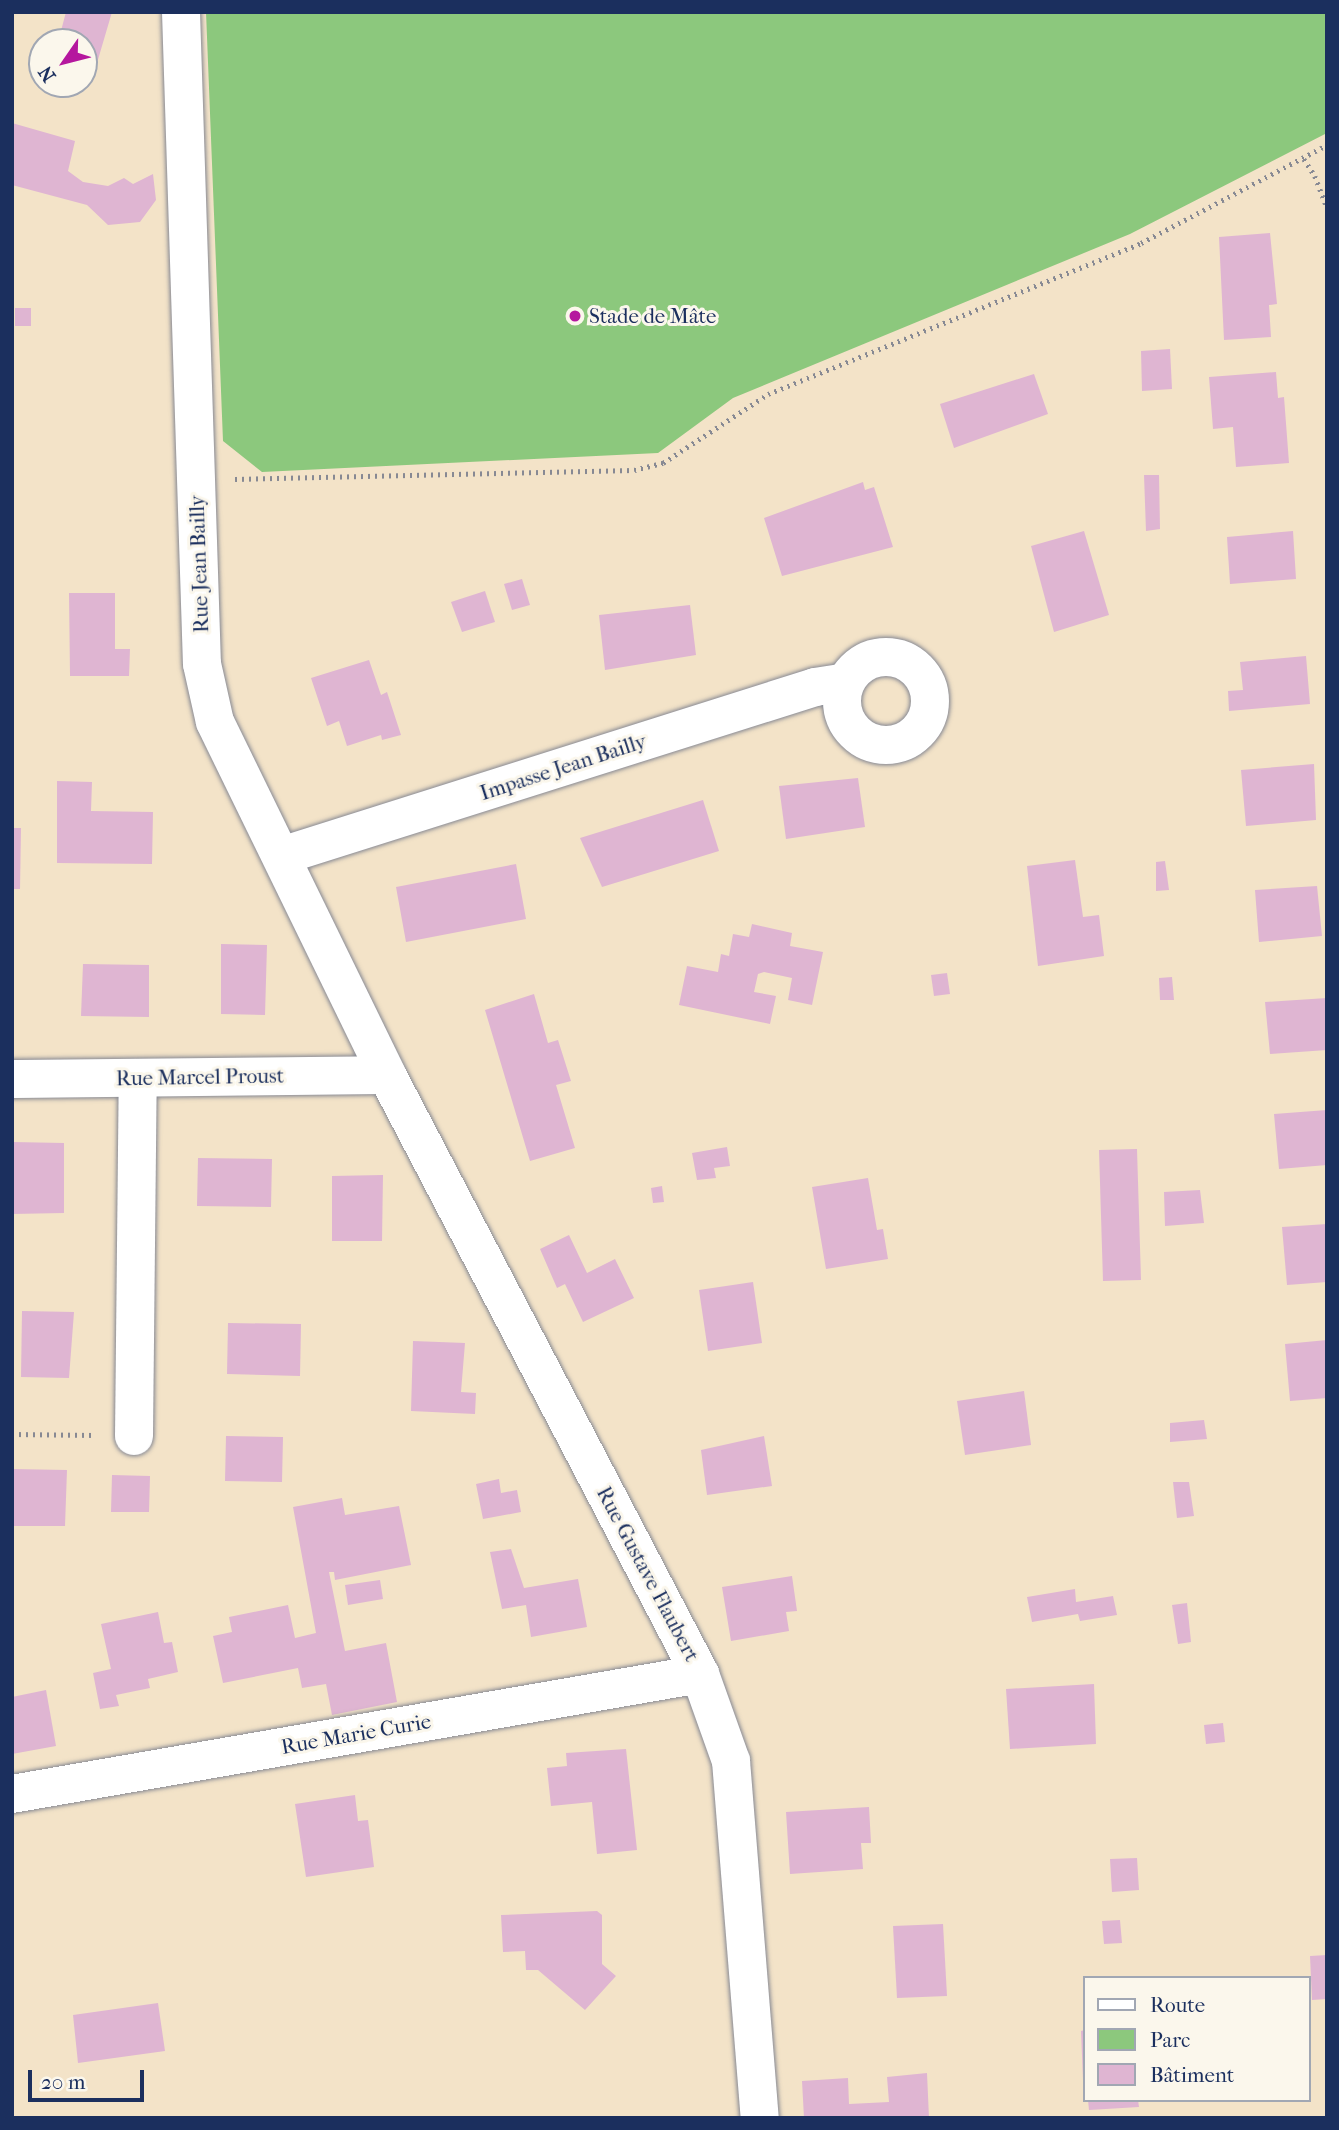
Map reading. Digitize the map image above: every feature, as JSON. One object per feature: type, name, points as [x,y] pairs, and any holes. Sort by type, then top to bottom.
[{"type":"street","name":"Rue Jean Bailly","points":[[181,12],[202,664],[215,722],[387,1075]]},
{"type":"street","name":"Impasse Jean Bailly","points":[[281,856],[815,687],[846,682]]},
{"type":"street","name":"Rue Marcel Proust","points":[[12,1079],[387,1075]]},
{"type":"street","name":"Rue Gustave Flaubert","points":[[387,1075],[700,1674],[731,1761],[760,2118]]},
{"type":"street","points":[[134,1436],[138,1078]]},
{"type":"street","name":"Rue Marie Curie","points":[[12,1794],[700,1674]]},
{"type":"path","points":[[196,480],[634,470],[663,463],[768,394],[1141,243],[1327,145]]},
{"type":"path","points":[[1304,159],[1315,176],[1327,208]]},
{"type":"path","points":[[12,1434],[134,1436]]},
{"type":"green space","name":"Stade de Mâte","points":[[206,12],[1327,12],[1327,133],[1130,234],[733,398],[658,453],[262,472],[223,441]]},
{"type":"building","points":[[66,12],[112,12],[98,60],[98,28],[62,28]]},
{"type":"building","points":[[12,123],[75,141],[68,171],[83,182],[108,186],[124,178],[133,184],[153,174],[156,200],[140,222],[108,225],[87,205],[12,185]]},
{"type":"building","points":[[1270,233],[1277,304],[1269,305],[1271,337],[1224,340],[1219,237]]},
{"type":"building","points":[[15,308],[31,308],[31,326],[15,326]]},
{"type":"building","points":[[1170,349],[1172,389],[1142,391],[1141,351]]},
{"type":"building","points":[[1276,372],[1278,398],[1284,397],[1289,463],[1236,467],[1233,427],[1213,429],[1209,377]]},
{"type":"building","points":[[1034,374],[1048,414],[954,448],[940,404]]},
{"type":"building","points":[[1144,475],[1159,475],[1160,529],[1146,531]]},
{"type":"building","points":[[863,482],[865,490],[874,487],[893,547],[782,576],[764,518]]},
{"type":"building","points":[[1084,531],[1109,615],[1054,632],[1031,546]]},
{"type":"building","points":[[1293,531],[1296,579],[1230,584],[1227,537]]},
{"type":"building","points":[[522,579],[530,605],[512,610],[504,584]]},
{"type":"building","points":[[485,591],[495,622],[462,632],[451,602]]},
{"type":"building","points":[[69,593],[115,593],[115,649],[130,649],[129,676],[70,676]]},
{"type":"building","points":[[690,605],[696,655],[605,670],[599,615]]},
{"type":"building","points":[[1306,656],[1310,704],[1229,711],[1228,691],[1243,690],[1240,662]]},
{"type":"building","points":[[369,660],[381,695],[387,692],[401,735],[382,740],[381,735],[347,746],[339,721],[327,726],[311,678]]},
{"type":"building","points":[[1314,764],[1316,820],[1246,826],[1241,770]]},
{"type":"building","points":[[858,778],[865,827],[786,839],[779,786]]},
{"type":"building","points":[[57,781],[92,782],[91,811],[153,812],[152,864],[57,863]]},
{"type":"building","points":[[703,800],[719,851],[602,887],[580,838]]},
{"type":"building","points":[[12,828],[21,828],[20,889],[12,889]]},
{"type":"building","points":[[1075,860],[1083,917],[1099,915],[1104,956],[1038,966],[1027,866]]},
{"type":"building","points":[[1165,861],[1169,890],[1156,891],[1156,862]]},
{"type":"building","points":[[516,864],[526,919],[406,942],[396,887]]},
{"type":"building","points":[[1317,886],[1322,936],[1259,942],[1255,890]]},
{"type":"building","points":[[752,924],[792,933],[790,946],[823,952],[812,1005],[788,1000],[792,978],[764,972],[758,974],[754,992],[776,996],[770,1024],[679,1005],[687,966],[718,972],[721,954],[729,956],[733,934],[749,937]]},
{"type":"building","points":[[221,944],[267,945],[265,1015],[221,1014]]},
{"type":"building","points":[[83,964],[149,965],[149,1017],[81,1016]]},
{"type":"building","points":[[947,973],[950,994],[934,996],[931,975]]},
{"type":"building","points":[[1172,977],[1174,1000],[1160,1000],[1159,978]]},
{"type":"building","points":[[534,994],[548,1043],[558,1040],[571,1081],[556,1085],[575,1148],[530,1161],[485,1010]]},
{"type":"building","points":[[1327,998],[1327,1050],[1270,1054],[1265,1002]]},
{"type":"building","points":[[1327,1110],[1327,1165],[1279,1169],[1274,1114]]},
{"type":"building","points":[[12,1142],[64,1143],[64,1213],[12,1214]]},
{"type":"building","points":[[727,1147],[730,1166],[714,1168],[716,1178],[697,1180],[692,1153]]},
{"type":"building","points":[[1137,1149],[1141,1280],[1103,1281],[1099,1150]]},
{"type":"building","points":[[198,1158],[272,1159],[271,1207],[197,1206]]},
{"type":"building","points":[[383,1175],[382,1241],[332,1241],[332,1176]]},
{"type":"building","points":[[868,1178],[877,1230],[883,1229],[888,1259],[826,1269],[812,1187]]},
{"type":"building","points":[[662,1186],[664,1202],[653,1203],[651,1188]]},
{"type":"building","points":[[1200,1190],[1204,1223],[1165,1226],[1164,1192]]},
{"type":"building","points":[[1327,1224],[1327,1282],[1287,1285],[1282,1227]]},
{"type":"building","points":[[569,1235],[587,1273],[615,1259],[634,1298],[583,1322],[565,1284],[557,1288],[540,1249]]},
{"type":"building","points":[[753,1282],[762,1343],[708,1351],[699,1290]]},
{"type":"building","points":[[22,1311],[74,1312],[69,1378],[21,1377]]},
{"type":"building","points":[[228,1323],[301,1324],[300,1376],[227,1374]]},
{"type":"building","points":[[1327,1340],[1327,1398],[1290,1401],[1285,1344]]},
{"type":"building","points":[[413,1341],[465,1343],[461,1392],[476,1393],[475,1414],[411,1411]]},
{"type":"building","points":[[1024,1391],[1031,1445],[965,1455],[957,1401]]},
{"type":"building","points":[[1204,1420],[1207,1439],[1170,1442],[1170,1423]]},
{"type":"building","points":[[226,1436],[283,1437],[282,1482],[225,1481]]},
{"type":"building","points":[[764,1436],[772,1486],[707,1495],[701,1450]]},
{"type":"building","points":[[12,1469],[67,1470],[65,1526],[12,1526]]},
{"type":"building","points":[[112,1475],[150,1476],[149,1512],[111,1512]]},
{"type":"building","points":[[499,1479],[501,1493],[517,1490],[521,1512],[483,1519],[476,1484]]},
{"type":"building","points":[[1173,1482],[1189,1482],[1194,1516],[1177,1518]]},
{"type":"building","points":[[342,1498],[345,1515],[399,1506],[411,1565],[335,1580],[334,1572],[329,1572],[345,1651],[386,1643],[397,1702],[332,1715],[326,1684],[302,1688],[298,1668],[223,1683],[213,1636],[232,1632],[229,1617],[288,1605],[295,1638],[316,1633],[293,1507]]},
{"type":"building","points":[[511,1549],[524,1588],[578,1579],[587,1627],[531,1637],[526,1605],[502,1609],[490,1552]]},
{"type":"building","points":[[792,1576],[797,1611],[786,1612],[789,1631],[731,1641],[722,1587]]},
{"type":"building","points":[[380,1580],[383,1599],[348,1605],[345,1585]]},
{"type":"building","points":[[1075,1589],[1076,1602],[1113,1596],[1117,1615],[1080,1621],[1078,1614],[1032,1622],[1027,1597]]},
{"type":"building","points":[[1187,1603],[1191,1642],[1178,1644],[1172,1605]]},
{"type":"building","points":[[158,1612],[164,1643],[172,1642],[178,1672],[148,1679],[150,1688],[116,1695],[119,1706],[100,1709],[93,1673],[111,1669],[101,1624]]},
{"type":"building","points":[[1094,1684],[1096,1744],[1010,1749],[1006,1689]]},
{"type":"building","points":[[46,1690],[56,1746],[12,1754],[12,1697]]},
{"type":"building","points":[[1223,1723],[1225,1742],[1206,1744],[1204,1725]]},
{"type":"building","points":[[626,1749],[637,1850],[597,1854],[592,1802],[551,1806],[547,1768],[567,1766],[566,1753]]},
{"type":"building","points":[[355,1795],[358,1821],[368,1820],[374,1867],[306,1877],[295,1804]]},
{"type":"building","points":[[869,1807],[871,1843],[861,1843],[863,1869],[790,1874],[786,1812]]},
{"type":"building","points":[[1137,1858],[1139,1890],[1112,1892],[1110,1859]]},
{"type":"building","points":[[597,1911],[602,1915],[602,1964],[616,1976],[585,2010],[538,1970],[526,1970],[525,1951],[503,1952],[501,1915]]},
{"type":"building","points":[[1120,1920],[1122,1943],[1104,1944],[1102,1921]]},
{"type":"building","points":[[943,1924],[947,1996],[897,1998],[893,1926]]},
{"type":"building","points":[[1327,1955],[1327,1999],[1312,2000],[1310,1956]]},
{"type":"building","points":[[158,2003],[165,2051],[78,2063],[73,2015]]},
{"type":"building","points":[[1084,2030],[1083,2080],[1081,2031]]},
{"type":"building","points":[[927,2073],[929,2118],[804,2118],[802,2081],[848,2078],[849,2104],[889,2102],[887,2077]]},
{"type":"building","points":[[1088,2102],[1138,2102],[1139,2107],[1089,2110]]},
{"type":"place","name":"Stade de Mâte","points":[[575,316]]}]
